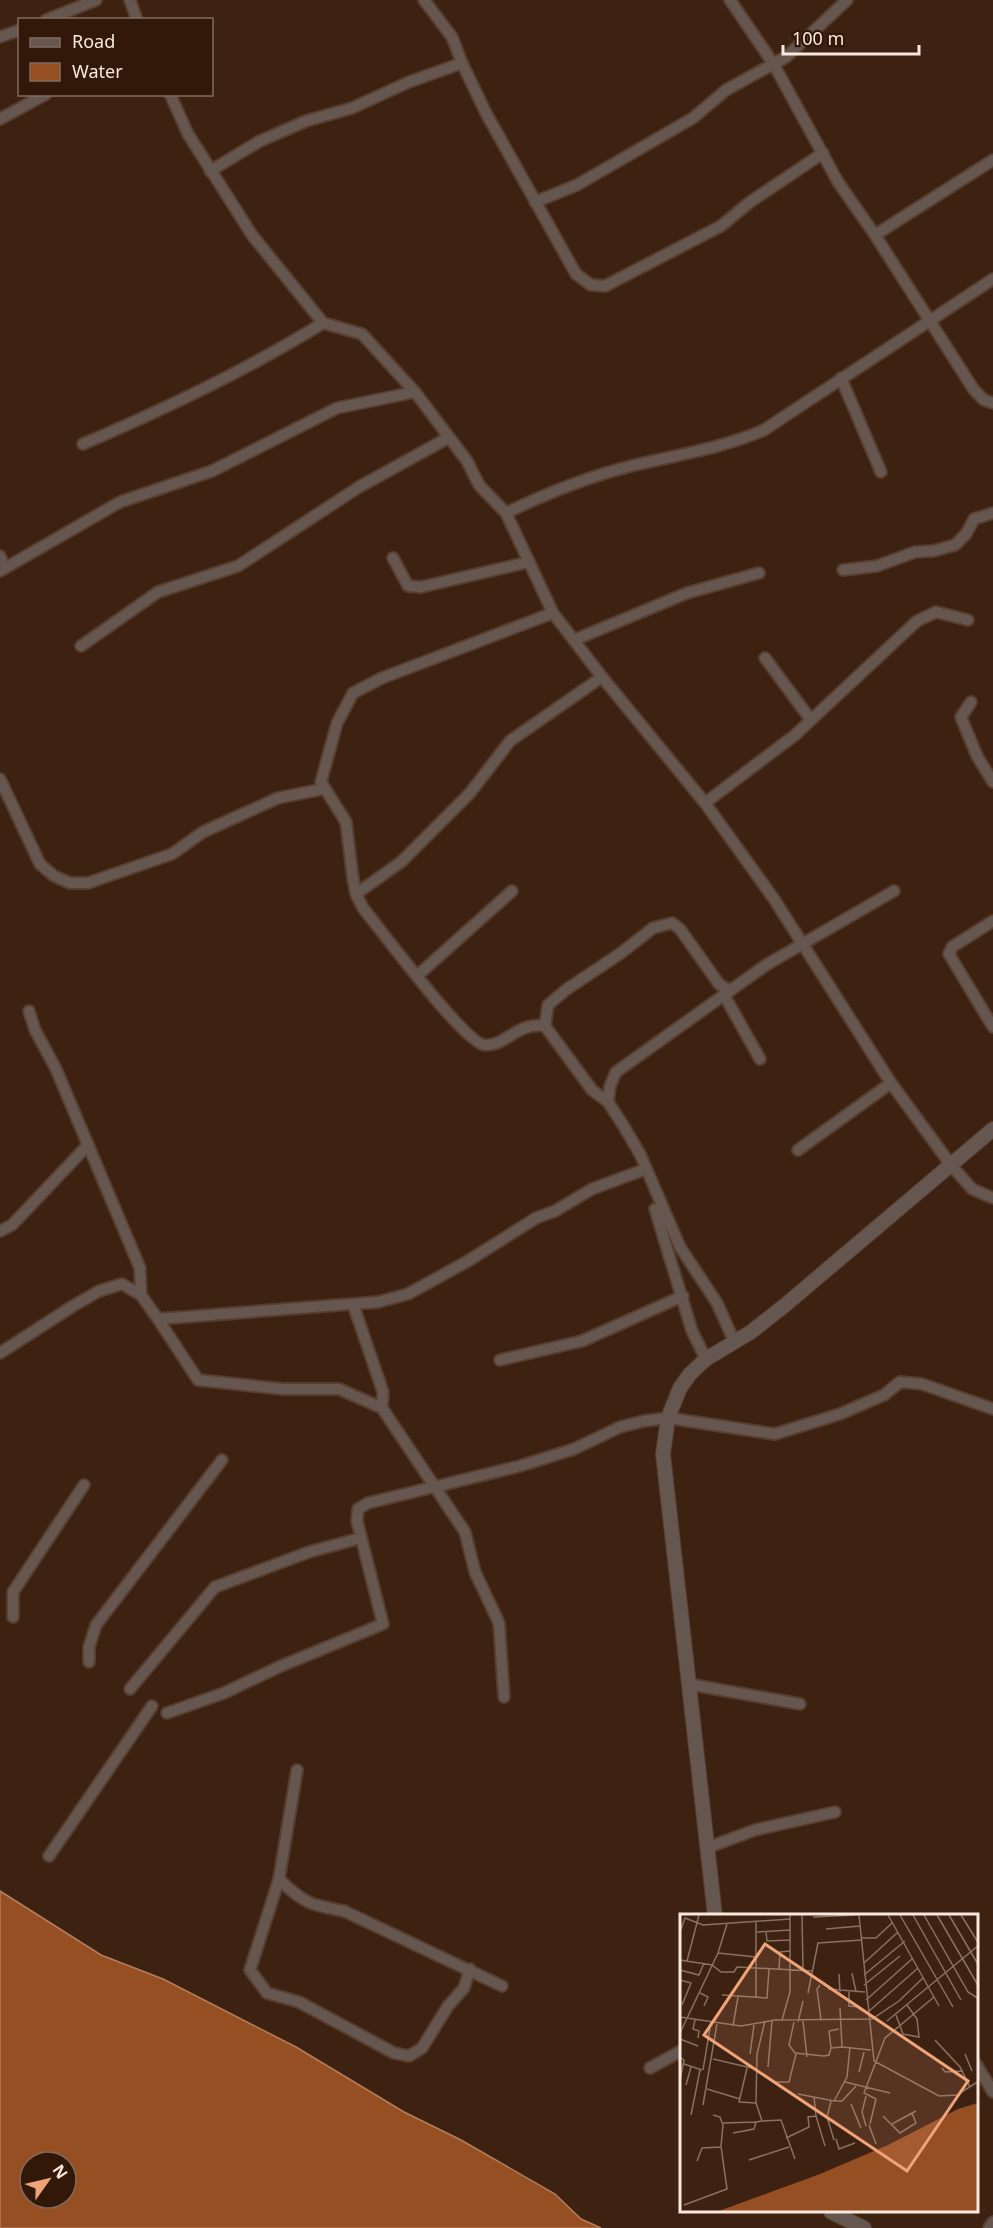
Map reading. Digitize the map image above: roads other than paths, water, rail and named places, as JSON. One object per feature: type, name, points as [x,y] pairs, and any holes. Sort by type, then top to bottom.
[{"type":"street","points":[[51,18],[96,0]]},
{"type":"street","points":[[130,0],[136,18]]},
{"type":"street","points":[[424,0],[452,37],[462,63],[535,202],[576,274],[591,285],[605,286],[721,226],[750,202],[823,153]]},
{"type":"street","points":[[730,0],[773,63],[838,182],[875,235],[974,390],[993,404]]},
{"type":"street","points":[[535,202],[577,184],[693,118],[726,90],[786,57],[847,0]]},
{"type":"street","points":[[0,37],[18,31]]},
{"type":"street","points":[[210,171],[260,141],[306,121],[352,108],[409,82],[462,63]]},
{"type":"street","points":[[0,119],[42,96]]},
{"type":"street","points":[[171,96],[188,134],[252,235],[323,323],[362,334],[415,392],[467,461],[479,485],[506,513],[554,612],[602,676],[705,803],[774,899],[801,945],[855,1022],[891,1083],[951,1165],[972,1189],[993,1198]]},
{"type":"street","points":[[875,235],[993,160]]},
{"type":"street","points":[[506,513],[561,487],[630,466],[731,444],[764,430],[993,279]]},
{"type":"street","points":[[82,444],[159,411],[283,348],[323,323]]},
{"type":"street","points":[[841,378],[881,471]]},
{"type":"street","points":[[0,556],[2,570],[120,502],[212,471],[337,408],[415,392]]},
{"type":"street","points":[[81,646],[158,592],[238,566],[359,487],[448,438]]},
{"type":"street","points":[[843,570],[877,566],[915,552],[933,551],[955,545],[966,534],[974,519],[993,513]]},
{"type":"street","points":[[393,558],[408,586],[421,587],[529,562]]},
{"type":"street","points":[[574,640],[687,593],[759,573]]},
{"type":"street","points":[[545,1026],[533,1024],[517,1029],[499,1041],[482,1045],[474,1040],[445,1010],[363,908],[356,894],[346,822],[322,789],[321,782],[337,723],[353,693],[382,678],[554,612]]},
{"type":"street","points":[[705,803],[811,720],[917,621],[936,612],[968,620]]},
{"type":"street","points":[[765,658],[811,720]]},
{"type":"street","points":[[356,894],[400,862],[470,793],[510,741],[602,676]]},
{"type":"street","points":[[970,702],[961,717],[977,756],[993,782]]},
{"type":"street","points":[[0,779],[40,864],[54,876],[70,883],[88,883],[172,854],[203,832],[278,798],[322,789]]},
{"type":"street","points":[[418,975],[512,891]]},
{"type":"street","points":[[608,1102],[610,1086],[616,1072],[766,965],[894,891]]},
{"type":"street","points":[[993,921],[952,946],[949,954],[993,1028]]},
{"type":"street","points":[[734,1341],[717,1303],[680,1247],[608,1102],[592,1090],[545,1026],[544,1015],[553,999],[621,953],[653,928],[664,923],[672,923],[680,929],[727,993],[760,1059]]},
{"type":"street","points":[[29,1011],[35,1030],[56,1069],[140,1268],[141,1294]]},
{"type":"street","points":[[798,1150],[891,1083]]},
{"type":"street","points":[[715,1914],[663,1454],[668,1418],[680,1388],[706,1359],[784,1306],[993,1129]]},
{"type":"street","points":[[0,1231],[12,1225],[87,1146]]},
{"type":"street","points":[[643,1171],[692,1330],[706,1359]]},
{"type":"street","points":[[158,1319],[378,1302],[408,1294],[459,1267],[536,1218],[555,1211],[592,1189],[626,1175],[643,1171]]},
{"type":"street","points":[[0,1353],[99,1292],[122,1284],[141,1294],[198,1380],[283,1389],[339,1389],[382,1408]]},
{"type":"street","points":[[500,1360],[582,1341],[683,1296]]},
{"type":"street","points":[[353,1304],[382,1392],[382,1408],[465,1532],[475,1572],[499,1623],[504,1697]]},
{"type":"street","points":[[167,1713],[224,1693],[281,1666],[383,1624],[357,1521],[358,1509],[368,1503],[574,1449],[620,1427],[668,1418],[775,1434],[840,1414],[884,1395],[900,1382],[922,1384],[993,1409]]},
{"type":"street","points":[[89,1662],[89,1647],[96,1625],[222,1460]]},
{"type":"street","points":[[14,1617],[13,1592],[84,1485]]},
{"type":"street","points":[[130,1689],[215,1587],[309,1552],[361,1538]]},
{"type":"street","points":[[688,1684],[800,1704]]},
{"type":"street","points":[[49,1856],[152,1706]]},
{"type":"street","points":[[297,1770],[279,1879],[250,1970],[256,1981],[267,1993],[299,2002],[394,2054],[409,2056],[422,2049],[448,2006],[464,1988],[470,1969]]},
{"type":"street","points":[[708,1847],[755,1830],[834,1812]]},
{"type":"street","points":[[279,1879],[295,1895],[316,1907],[344,1911],[502,1986]]},
{"type":"street","points":[[650,2068],[680,2052]]},
{"type":"street","points":[[978,2067],[993,2092]]},
{"type":"street","points":[[835,2213],[864,2228]]},
{"type":"street","points":[[989,2228],[993,2222]]},
{"type":"water","points":[[0,1891],[101,1955],[163,1979],[296,2047],[404,2112],[461,2140],[555,2194],[581,2219],[601,2228],[0,2228]]}]
